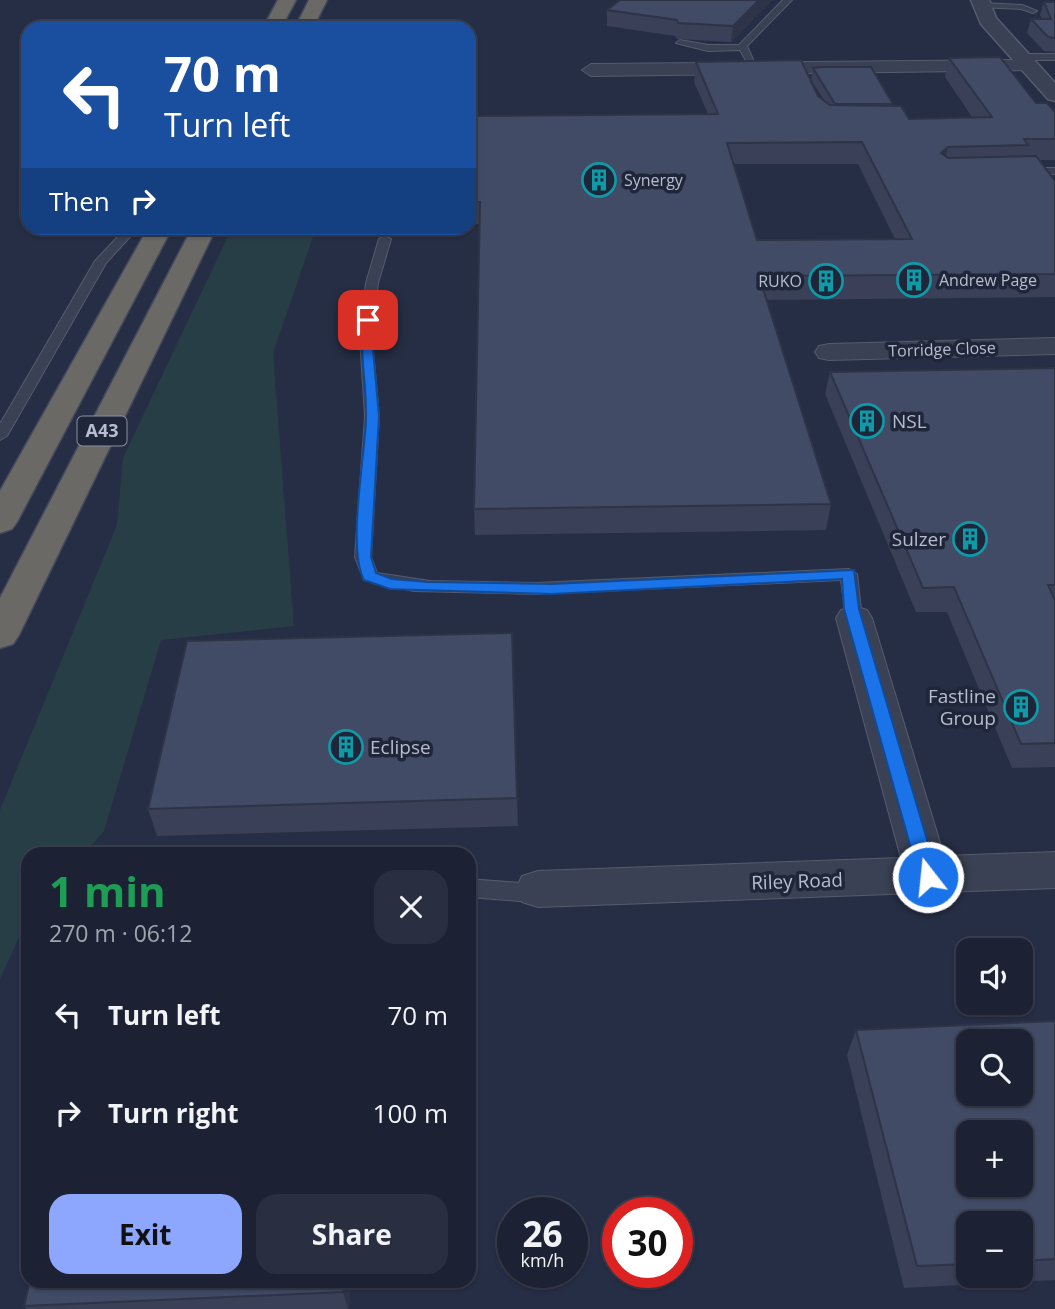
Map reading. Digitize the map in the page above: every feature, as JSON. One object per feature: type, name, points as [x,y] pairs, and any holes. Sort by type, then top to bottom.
[{"type":"highway","points":[[276,21],[287,0]]},
{"type":"highway","points":[[308,21],[318,0]]},
{"type":"highway","name":"A43","points":[[0,522],[156,235]]},
{"type":"highway","name":"A43","points":[[0,635],[200,235]]},
{"type":"street","points":[[980,2],[987,20],[1055,96]]},
{"type":"street","points":[[591,89],[590,60],[800,73],[1024,62]]},
{"type":"street","name":"Torridge Close","points":[[829,352],[1055,346]]},
{"type":"street","points":[[854,618],[928,877]]},
{"type":"street","name":"Riley Road","points":[[538,889],[928,877],[1055,870]]},
{"type":"lane","points":[[680,43],[708,48],[743,47],[788,0]]},
{"type":"lane","points":[[1008,0],[1025,0]]},
{"type":"lane","points":[[980,2],[1022,7],[1033,11]]},
{"type":"lane","points":[[743,47],[755,69]]},
{"type":"lane","points":[[1024,62],[1055,57]]},
{"type":"lane","points":[[1005,172],[1055,171]]},
{"type":"lane","points":[[0,436],[101,261],[125,235]]},
{"type":"lane","points":[[385,239],[372,283],[366,339],[372,416],[363,557],[370,576],[390,584],[552,589],[849,573],[854,618]]},
{"type":"lane","points":[[476,889],[520,892],[538,889]]},
{"type":"shaded area","points":[[229,235],[314,235],[273,353],[294,626],[161,640],[104,831],[90,847],[21,847],[21,933],[0,979],[0,810],[117,525],[123,458]]},
{"type":"building","points":[[620,0],[759,0],[733,26],[678,23],[677,20],[607,10]]},
{"type":"building","points":[[1044,2],[1055,2],[1055,38],[1048,37],[1031,19],[1051,19]]},
{"type":"building","points":[[1000,57],[1036,103],[1047,103],[1055,112],[1055,139],[1024,139],[1028,145],[948,147],[941,153],[948,158],[1036,156],[1055,181],[1055,274],[759,276],[831,504],[474,509],[480,202],[476,202],[476,116],[718,114],[696,62],[801,60],[818,96],[830,105],[901,106],[909,119],[992,117],[949,58]],"holes":[[[862,142],[912,239],[757,240],[727,143]]]},
{"type":"building","points":[[871,67],[893,104],[835,104],[813,68]]},
{"type":"building","points":[[1055,368],[1055,585],[1048,585],[1055,600],[1055,743],[1021,744],[954,587],[923,588],[830,372]]},
{"type":"building","name":"Eclipse","points":[[512,633],[517,798],[148,809],[187,641]]},
{"type":"building","points":[[1055,1021],[1055,1259],[1033,1260],[1033,1211],[956,1211],[956,1264],[917,1266],[856,1030]]},
{"type":"building","points":[[28,1288],[343,1288],[343,1292],[24,1306]]},
{"type":"place","name":"Synergy","points":[[599,180]]},
{"type":"place","name":"Andrew Page","points":[[914,280]]},
{"type":"place","name":"RUKO","points":[[826,281]]},
{"type":"place","name":"NSL","points":[[867,421]]},
{"type":"place","name":"Sulzer","points":[[970,539]]},
{"type":"place","name":"Fastline Group","points":[[1021,707]]},
{"type":"place","name":"Eclipse","points":[[346,747]]},
{"type":"route","points":[[368,320],[366,339],[372,416],[363,557],[370,576],[390,584],[552,589],[849,573],[851,609],[928,877]]}]
